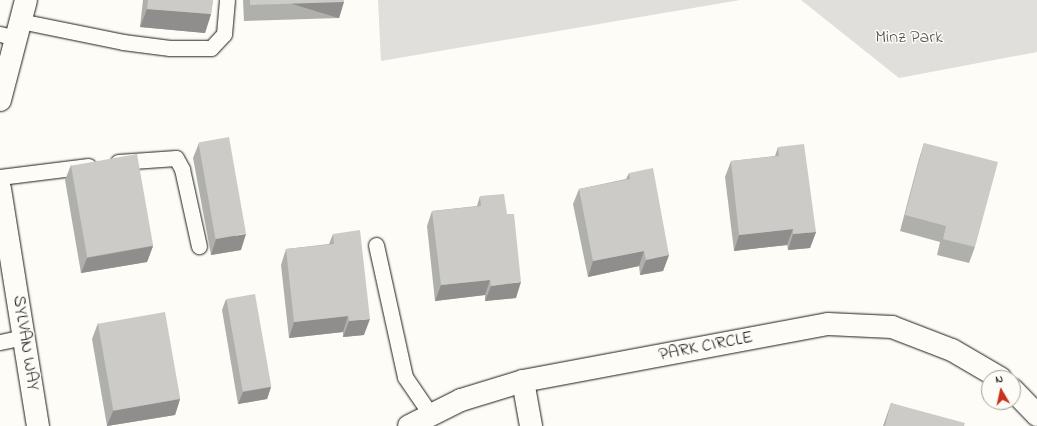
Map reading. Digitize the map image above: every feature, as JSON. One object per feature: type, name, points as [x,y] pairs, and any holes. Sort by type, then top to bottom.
[{"type":"street","points":[[0,100],[12,31],[26,0]]},
{"type":"street","name":"SYLVAN WAY","points":[[0,188],[38,426]]},
{"type":"street","name":"PARK CIRCLE","points":[[409,426],[461,400],[523,381],[828,324],[892,327],[952,350],[986,370]]},
{"type":"street","points":[[523,381],[531,426]]},
{"type":"street","points":[[1021,398],[1037,415]]},
{"type":"lane","points":[[12,31],[170,48],[211,48],[224,34],[227,0]]},
{"type":"lane","points":[[0,177],[154,158],[176,158],[182,169],[199,246]]},
{"type":"lane","points":[[376,245],[405,377],[431,415]]},
{"type":"lane","points":[[0,342],[24,337]]},
{"type":"green space","points":[[378,0],[740,0],[381,61]]},
{"type":"green space","name":"Minz Park","points":[[801,0],[1037,0],[1037,52],[899,78]]},
{"type":"building","points":[[148,0],[213,0],[211,14],[147,9]]},
{"type":"building","points":[[250,0],[344,0],[344,2],[250,5]]},
{"type":"building","points":[[229,137],[246,234],[215,239],[198,142]]},
{"type":"building","points":[[924,143],[998,162],[975,247],[943,239],[946,226],[905,215]]},
{"type":"building","points":[[804,144],[816,232],[793,234],[793,229],[739,235],[731,161],[779,156],[778,147]]},
{"type":"building","points":[[137,154],[153,246],[87,257],[71,166]]},
{"type":"building","points":[[653,168],[669,255],[646,260],[644,251],[593,261],[579,189],[630,179],[629,173]]},
{"type":"building","points":[[504,194],[507,214],[514,214],[521,282],[491,286],[490,280],[441,285],[432,211],[481,206],[480,196]]},
{"type":"building","points":[[360,230],[370,319],[349,321],[348,316],[294,322],[286,249],[334,244],[333,234]]},
{"type":"building","points":[[255,294],[271,387],[243,392],[226,299]]},
{"type":"building","points":[[165,312],[180,399],[113,410],[98,324]]},
{"type":"building","points":[[891,403],[965,423],[964,426],[885,426]]}]
